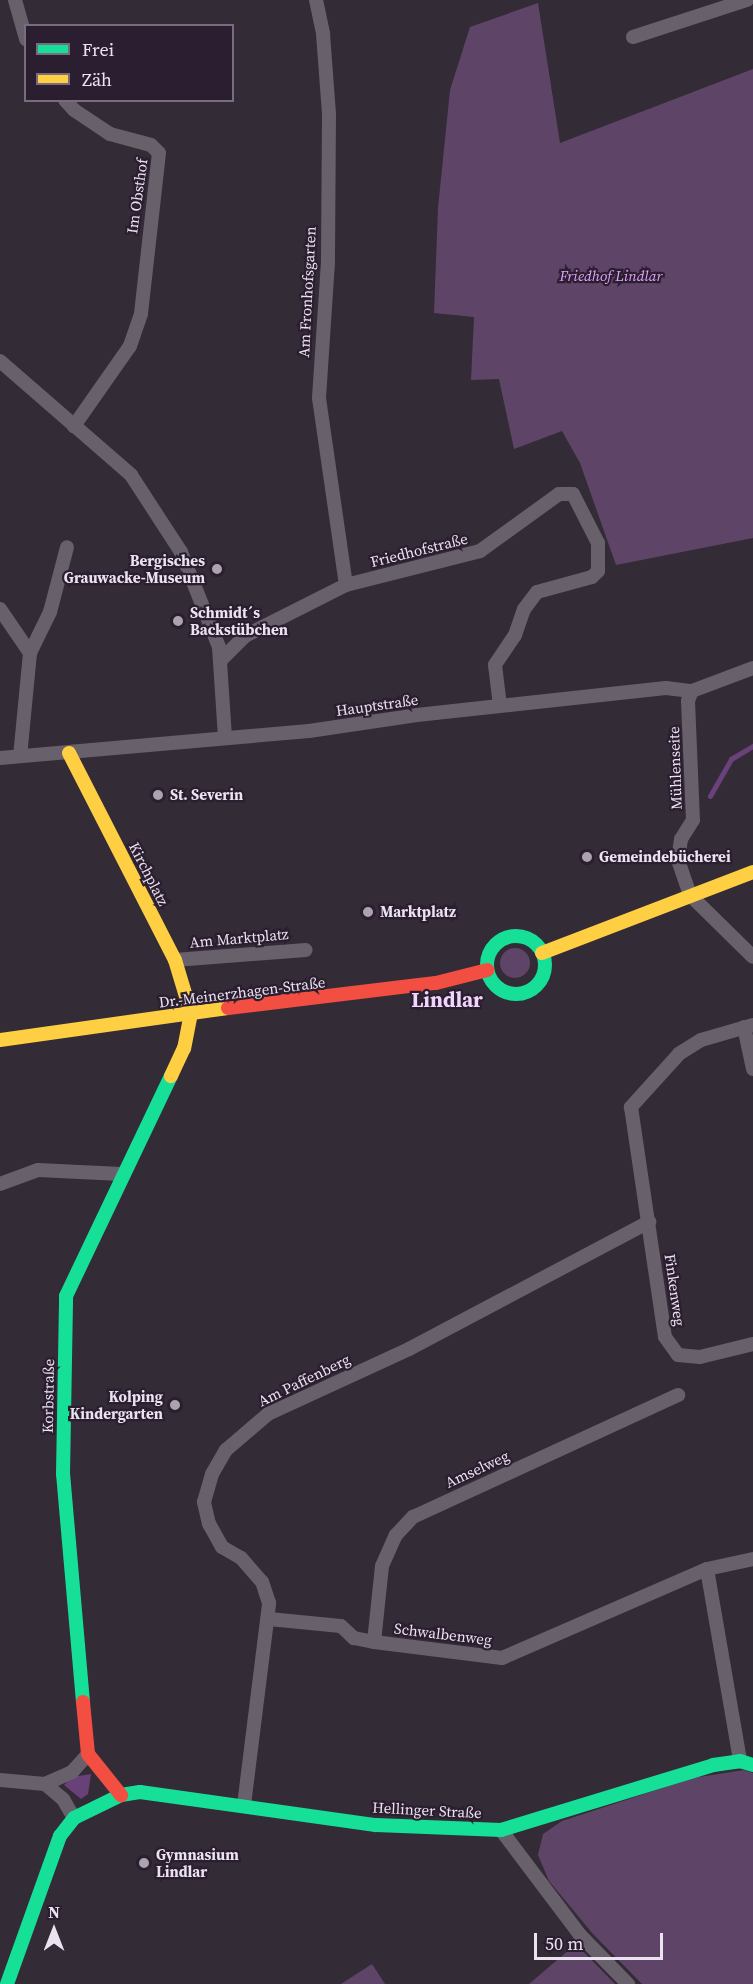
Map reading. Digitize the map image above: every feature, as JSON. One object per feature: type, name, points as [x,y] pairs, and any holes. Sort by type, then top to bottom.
[{"type":"street","points":[[15,0],[24,32]]},
{"type":"street","name":"Am Fronhofsgarten","points":[[316,0],[323,34],[329,114],[328,262],[318,384],[346,585]]},
{"type":"street","points":[[633,37],[747,0]]},
{"type":"street","name":"Im Obsthof","points":[[67,102],[74,110],[110,134],[158,148],[141,314],[130,346],[74,426]]},
{"type":"street","points":[[2,370],[74,426],[142,489],[181,552],[215,633],[220,661],[225,737]]},
{"type":"street","points":[[304,386],[318,384]]},
{"type":"street","name":"Friedhofstraße","points":[[220,661],[245,636],[346,585],[480,551],[559,494],[573,494],[598,543],[601,559],[592,577],[537,592],[525,609],[516,635],[495,665],[500,705]]},
{"type":"street","points":[[20,756],[30,654],[50,612],[67,548]]},
{"type":"street","points":[[2,618],[30,654]]},
{"type":"street","points":[[215,633],[245,636]]},
{"type":"street","name":"Hauptstraße","points":[[0,758],[309,731],[500,705],[666,688],[692,691],[753,668]]},
{"type":"street","name":"Mühlenseite","points":[[692,691],[688,701],[693,820],[681,839],[678,860],[690,895],[753,957]]},
{"type":"street","name":"Kirchplatz","points":[[69,753],[175,960],[191,1013]]},
{"type":"street","points":[[542,953],[753,872]]},
{"type":"street","points":[[511,936],[528,939],[542,953],[544,972],[526,993],[505,992],[487,970],[491,950],[511,936]]},
{"type":"street","name":"Am Marktplatz","points":[[175,960],[306,950]]},
{"type":"street","name":"Dr.-Meinerzhagen-Straße","points":[[0,1040],[191,1013],[436,983],[487,970]]},
{"type":"street","name":"Korbstraße","points":[[88,1754],[63,1474],[66,1296],[121,1174],[184,1048],[191,1013]]},
{"type":"street","points":[[650,1222],[631,1107],[679,1054],[701,1040],[749,1026],[753,1069]]},
{"type":"street","points":[[0,1184],[38,1170],[87,1169],[121,1174]]},
{"type":"street","name":"Finkenweg","points":[[650,1222],[665,1338],[678,1355],[700,1357],[753,1344]]},
{"type":"street","name":"Am Paffenberg","points":[[244,1805],[269,1619],[262,1582],[241,1558],[222,1547],[209,1524],[204,1502],[212,1474],[226,1450],[268,1413],[409,1349],[650,1222]]},
{"type":"street","name":"Amselweg","points":[[374,1642],[382,1566],[396,1535],[412,1517],[678,1395]]},
{"type":"street","name":"Schwalbenweg","points":[[269,1619],[341,1626],[354,1638],[374,1642],[502,1658],[707,1569],[753,1559]]},
{"type":"street","points":[[707,1569],[746,1763]]},
{"type":"street","points":[[0,1780],[45,1784],[72,1772],[88,1754],[121,1795]]},
{"type":"street","name":"Hellinger Straße","points":[[74,1818],[121,1795],[140,1792],[376,1825],[501,1830],[676,1775],[746,1763]]},
{"type":"street","points":[[7,1984],[60,1836],[74,1818],[63,1799],[45,1784]]},
{"type":"street","points":[[501,1830],[580,1935],[628,1984]]},
{"type":"green space","name":"Friedhof Lindlar","points":[[538,3],[560,143],[753,69],[753,538],[616,565],[580,463],[562,431],[514,449],[499,379],[471,380],[474,317],[434,313],[438,208],[450,90],[470,27]]},
{"type":"green space","points":[[515,948],[526,952],[530,963],[526,974],[515,978],[504,974],[500,963],[504,952]]},
{"type":"green space","points":[[744,1770],[753,1773],[753,1984],[642,1984],[593,1934],[549,1881],[538,1855],[543,1834],[562,1821],[693,1778]]},
{"type":"green space","points":[[576,1944],[615,1984],[529,1984]]},
{"type":"green space","points":[[372,1964],[385,1984],[341,1984]]},
{"type":"shaded area","points":[[91,1774],[88,1794],[81,1799],[64,1785],[72,1777]]},
{"type":"waterway","points":[[710,796],[731,759],[753,746]]},
{"type":"traffic: fast","points":[[516,936],[527,938],[540,949],[545,965],[543,976],[532,989],[516,994],[505,992],[492,981],[487,965],[489,954],[500,941],[516,936]]},
{"type":"traffic: fast","points":[[83,1702],[63,1474],[66,1296],[171,1076]]},
{"type":"traffic: fast","points":[[7,1984],[60,1836],[74,1818],[121,1795],[140,1792],[376,1825],[501,1830],[713,1765],[740,1761],[753,1765]]},
{"type":"traffic: slow","points":[[69,753],[175,960],[191,1013],[184,1048],[171,1076]]},
{"type":"traffic: slow","points":[[542,953],[753,872]]},
{"type":"traffic: slow","points":[[0,1040],[228,1008]]},
{"type":"traffic: jam","points":[[228,1008],[436,983],[487,970]]},
{"type":"traffic: jam","points":[[83,1702],[88,1754],[121,1795]]},
{"type":"place","name":"Bergisches Grauwacke-Museum","points":[[217,569]]},
{"type":"place","name":"Schmidt´s Backstübchen","points":[[178,621]]},
{"type":"place","name":"St. Severin","points":[[158,795]]},
{"type":"place","name":"Gemeindebücherei","points":[[587,857]]},
{"type":"place","name":"Marktplatz","points":[[368,912]]},
{"type":"place","name":"Kolping Kindergarten","points":[[175,1405]]},
{"type":"place","name":"Gymnasium Lindlar","points":[[144,1863]]},
{"type":"district","name":"Lindlar","points":[[447,1000]]}]
